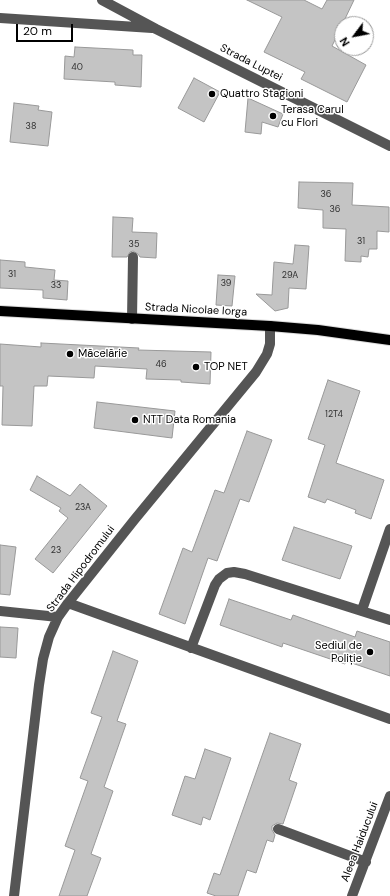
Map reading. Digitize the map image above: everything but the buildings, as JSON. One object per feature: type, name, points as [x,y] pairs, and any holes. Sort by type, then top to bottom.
[{"type":"main road","name":"Strada Nicolae Iorga","points":[[0,311],[270,326],[318,330],[390,340]]},
{"type":"street","name":"Strada Luptei","points":[[102,0],[156,29],[390,146]]},
{"type":"street","points":[[0,18],[156,29]]},
{"type":"street","points":[[132,319],[133,257]]},
{"type":"street","name":"Strada Hipodromului","points":[[14,896],[38,685],[49,637],[58,617],[68,603],[256,372],[267,354],[270,344],[270,326]]},
{"type":"street","points":[[362,610],[390,529]]},
{"type":"street","points":[[191,648],[215,585],[219,579],[234,572],[245,574],[390,620]]},
{"type":"street","points":[[68,603],[390,719]]},
{"type":"street","points":[[0,611],[58,617]]},
{"type":"street","name":"Aleea Haiducului","points":[[352,896],[390,796]]},
{"type":"street","points":[[278,829],[366,862]]},
{"type":"place","name":"Quattro Stagioni","points":[[212,94]]},
{"type":"place","name":"Terasa Carul cu Flori","points":[[273,116]]},
{"type":"place","name":"Măcelărie","points":[[70,354]]},
{"type":"place","name":"TOP NET","points":[[196,367]]},
{"type":"place","name":"NTT Data Romania","points":[[135,420]]},
{"type":"place","name":"Sediul de Poliție","points":[[370,652]]}]
